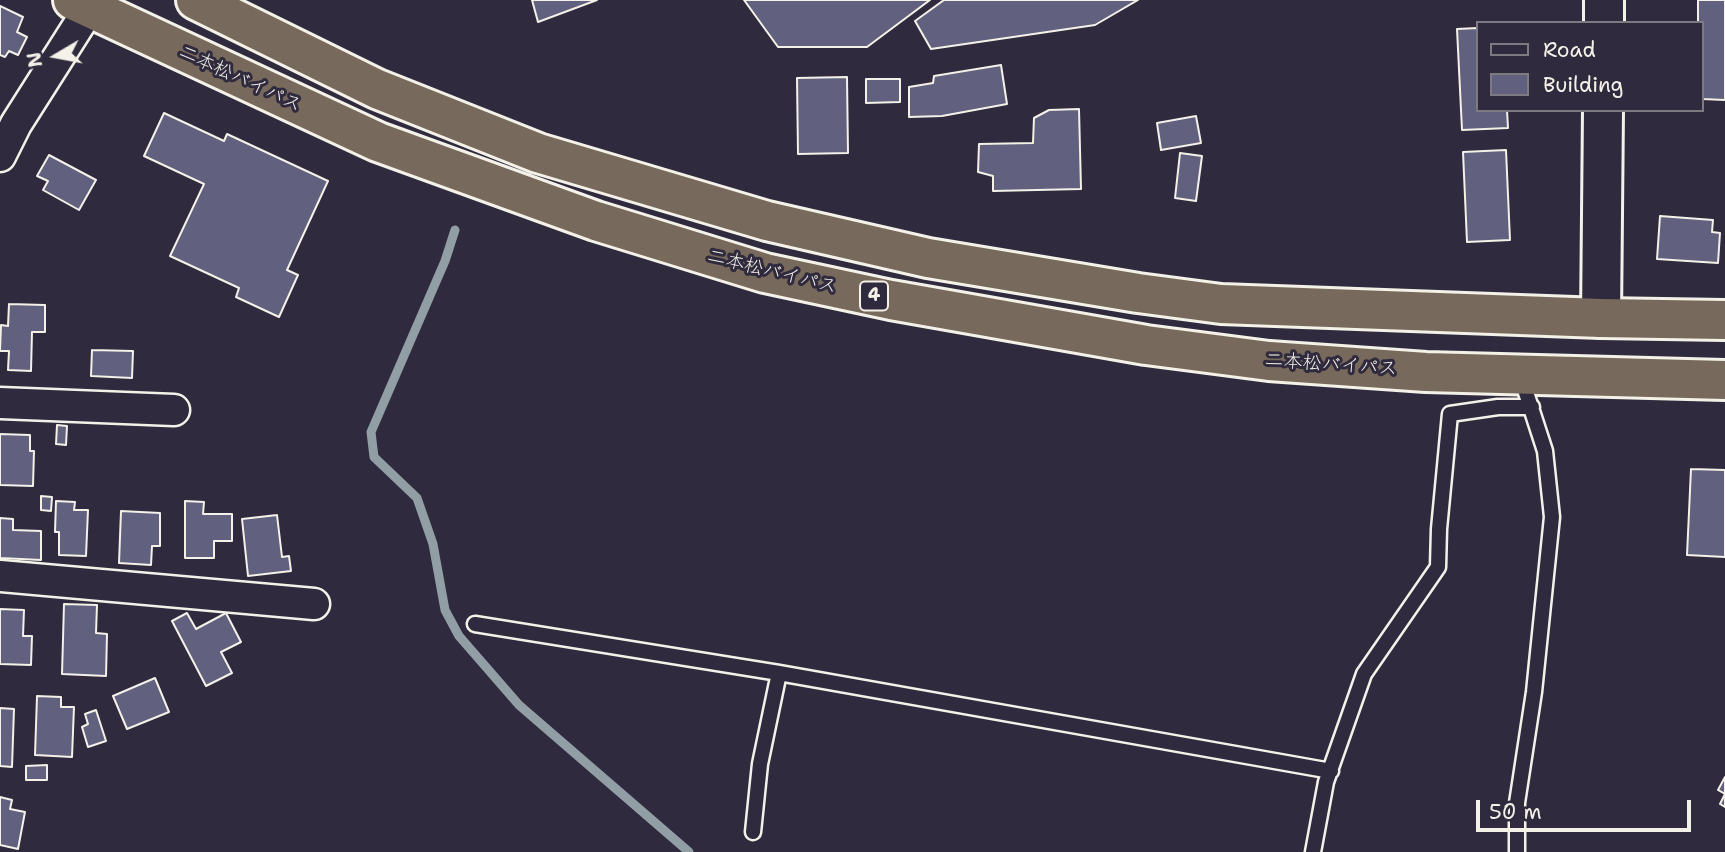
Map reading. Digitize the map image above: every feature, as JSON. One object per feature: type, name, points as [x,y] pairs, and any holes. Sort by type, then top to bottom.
[{"type":"highway","points":[[196,0],[377,89],[538,153],[767,221],[928,258],[1221,304],[1725,320]]},
{"type":"highway","name":"二本松バイパス","points":[[86,3],[378,142],[596,221],[765,273],[891,300],[1146,345],[1269,361],[1426,372],[1526,391],[1725,380]]},
{"type":"street","points":[[1604,0],[1604,21]]},
{"type":"street","points":[[0,156],[86,3]]},
{"type":"street","points":[[1601,318],[1603,112]]},
{"type":"street","points":[[0,403],[174,410]]},
{"type":"street","points":[[0,576],[314,604]]},
{"type":"lane","points":[[1313,852],[1326,782],[1364,674],[1438,567],[1450,414],[1498,407],[1526,391],[1545,451],[1552,517],[1534,692],[1517,803],[1517,852]]},
{"type":"lane","points":[[475,624],[779,673],[1331,771]]},
{"type":"lane","points":[[753,832],[760,764],[779,673]]},
{"type":"building","points":[[532,0],[597,0],[538,22]]},
{"type":"building","points":[[744,0],[930,0],[867,47],[778,47]]},
{"type":"building","points":[[944,0],[1138,0],[1095,25],[931,49],[915,21]]},
{"type":"building","points":[[1698,0],[1725,0],[1725,100],[1704,99],[1704,21],[1698,21]]},
{"type":"building","points":[[0,6],[23,17],[17,32],[27,37],[18,55],[9,51],[5,57],[0,55]]},
{"type":"building","points":[[1476,28],[1476,112],[1507,112],[1508,128],[1462,130],[1457,29]]},
{"type":"building","points":[[1001,65],[1007,104],[942,116],[909,117],[909,87],[933,83],[934,76]]},
{"type":"building","points":[[847,77],[848,153],[798,154],[797,78]]},
{"type":"building","points":[[866,79],[900,79],[900,102],[866,103]]},
{"type":"building","points":[[1079,109],[1081,189],[993,191],[993,176],[978,172],[979,144],[1033,143],[1034,118],[1049,110]]},
{"type":"building","points":[[164,113],[224,141],[227,134],[328,181],[287,270],[298,275],[279,317],[236,297],[239,288],[170,256],[204,184],[144,156]]},
{"type":"building","points":[[1196,116],[1201,143],[1161,150],[1157,123]]},
{"type":"building","points":[[1506,150],[1510,240],[1467,242],[1463,152]]},
{"type":"building","points":[[1180,153],[1202,156],[1196,201],[1175,198]]},
{"type":"building","points":[[49,155],[96,180],[79,210],[43,190],[48,181],[37,176]]},
{"type":"building","points":[[1660,216],[1713,220],[1712,232],[1720,233],[1718,263],[1657,259]]},
{"type":"building","points":[[9,304],[45,305],[45,332],[32,332],[31,371],[8,370],[9,351],[0,351],[1,325],[8,326]]},
{"type":"building","points":[[92,350],[133,351],[132,378],[91,376]]},
{"type":"building","points":[[57,425],[67,426],[66,445],[56,444]]},
{"type":"building","points":[[0,434],[30,435],[30,451],[34,451],[33,486],[0,485]]},
{"type":"building","points":[[1691,469],[1725,470],[1725,557],[1687,555]]},
{"type":"building","points":[[41,496],[52,497],[51,511],[41,510]]},
{"type":"building","points":[[56,501],[75,502],[74,510],[88,510],[86,556],[59,555],[59,532],[55,532]]},
{"type":"building","points":[[185,501],[204,502],[203,514],[232,514],[232,541],[214,541],[214,558],[185,558]]},
{"type":"building","points":[[121,511],[160,513],[160,546],[152,546],[151,565],[119,563]]},
{"type":"building","points":[[277,515],[282,557],[289,556],[291,571],[248,576],[242,519]]},
{"type":"building","points":[[0,518],[13,519],[13,530],[41,531],[41,560],[0,558]]},
{"type":"building","points":[[64,604],[97,605],[96,633],[107,634],[106,676],[62,674]]},
{"type":"building","points":[[0,609],[24,610],[23,636],[32,636],[31,665],[0,664]]},
{"type":"building","points":[[187,613],[196,629],[226,613],[241,642],[221,652],[232,673],[206,686],[172,621]]},
{"type":"building","points":[[155,678],[169,712],[127,729],[113,696]]},
{"type":"building","points":[[37,696],[61,697],[61,707],[74,707],[72,757],[35,755]]},
{"type":"building","points":[[0,708],[14,709],[12,767],[0,766]]},
{"type":"building","points":[[96,710],[106,741],[88,747],[82,727],[88,724],[85,714]]},
{"type":"building","points":[[47,765],[47,780],[26,780],[26,766]]},
{"type":"building","points":[[1725,777],[1725,794],[1718,790]]},
{"type":"building","points":[[1725,794],[1725,807],[1720,804]]},
{"type":"building","points":[[0,797],[12,800],[10,809],[25,812],[18,849],[0,845]]},
{"type":"waterway","points":[[455,230],[445,261],[371,432],[374,457],[417,498],[433,544],[445,610],[459,636],[519,705],[689,852]]}]
